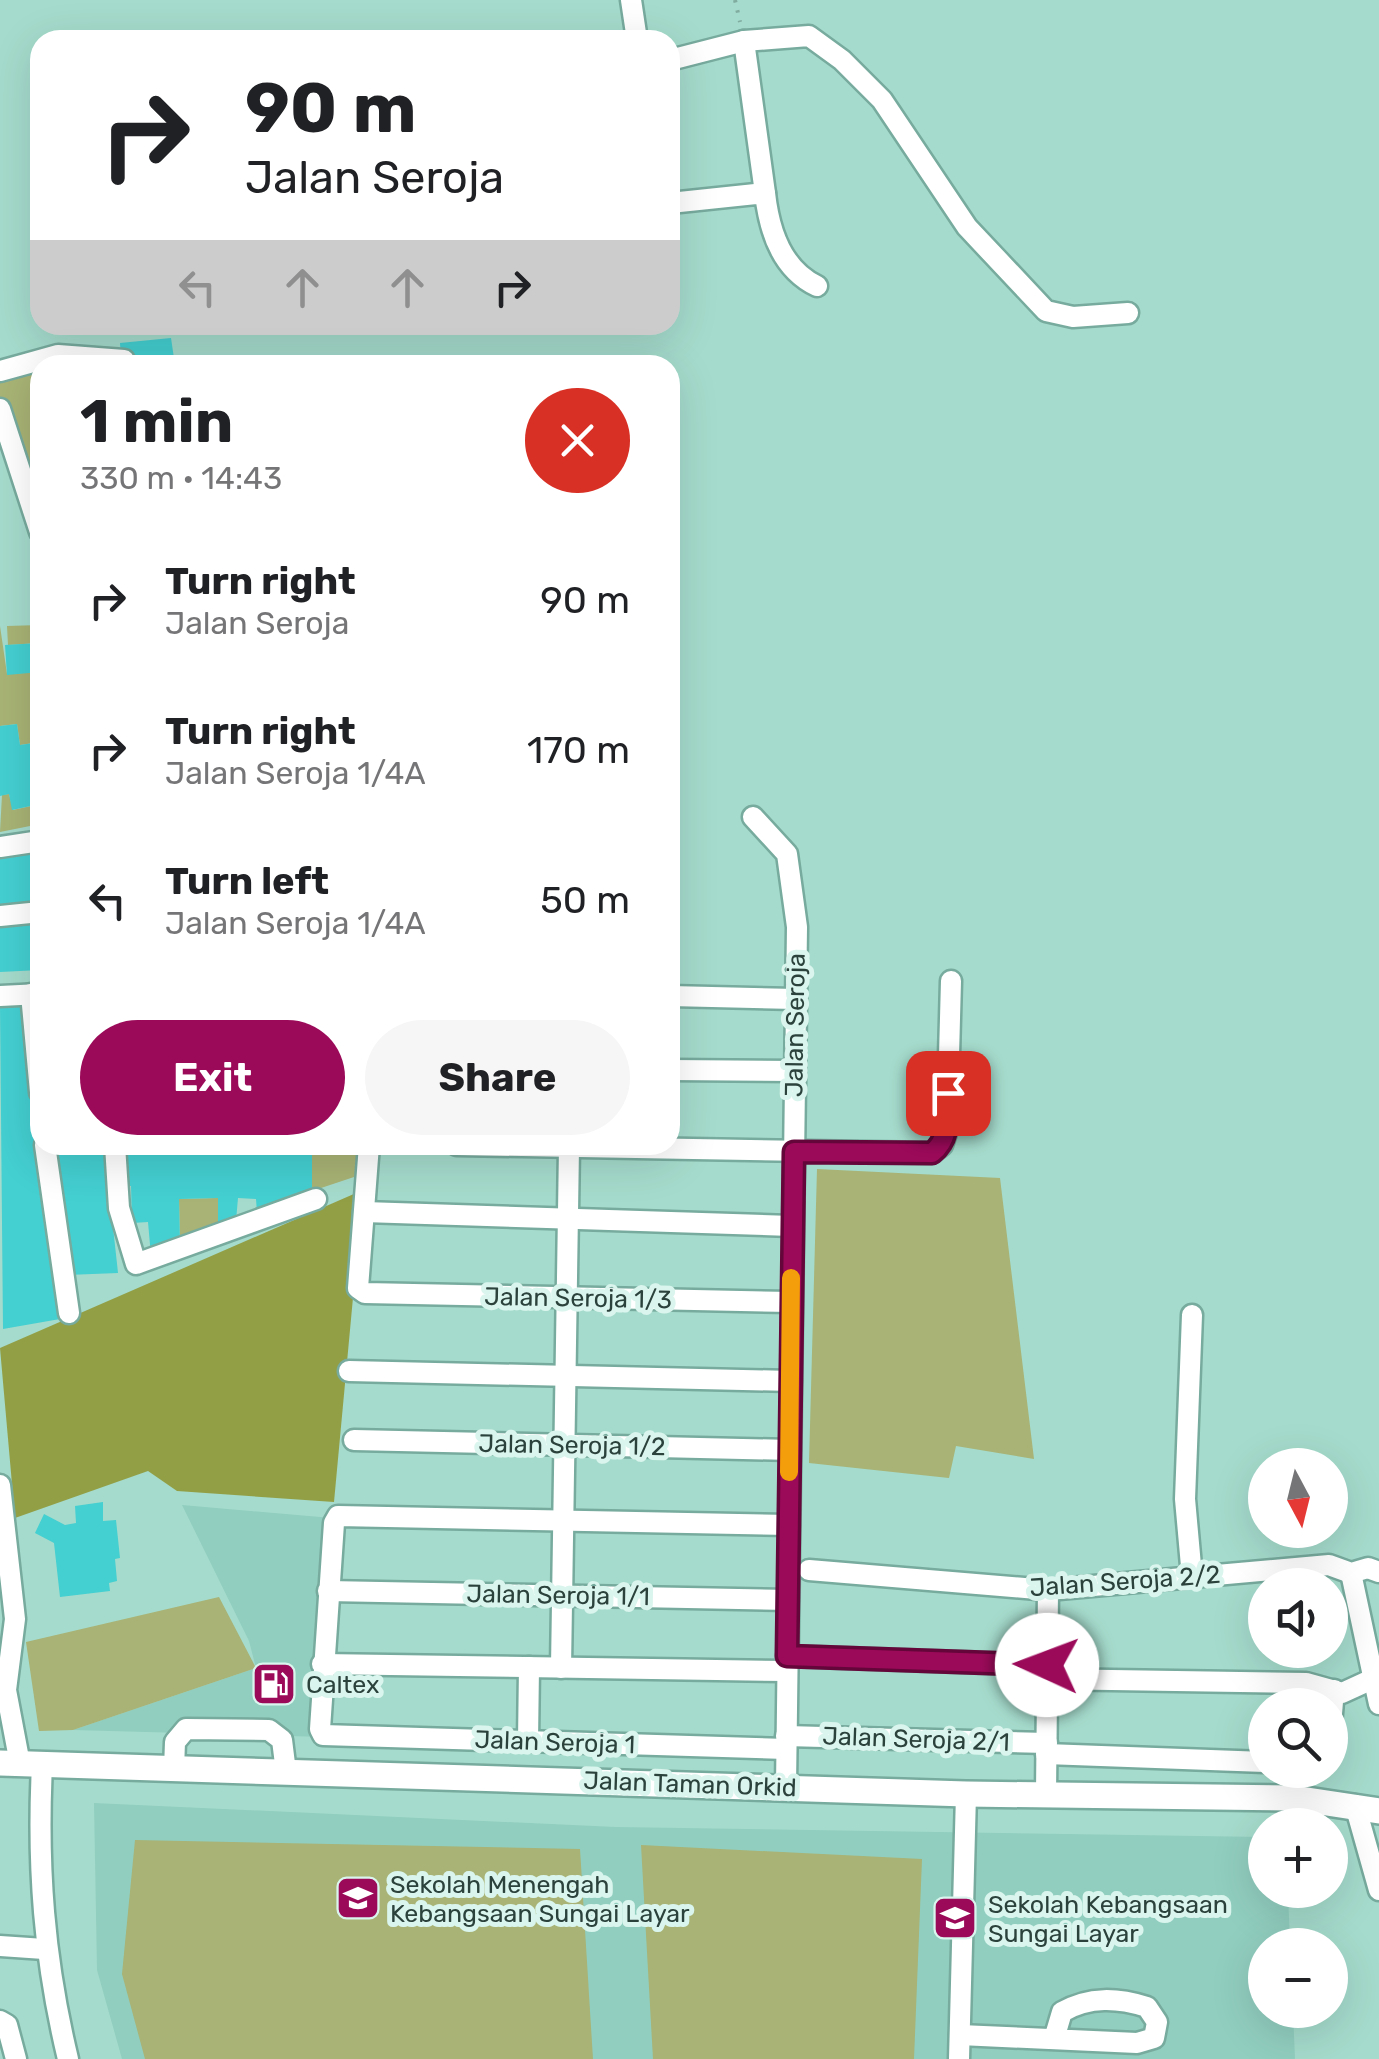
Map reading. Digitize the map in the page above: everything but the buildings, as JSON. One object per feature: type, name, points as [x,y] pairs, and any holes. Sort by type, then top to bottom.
[{"type":"main road","name":"Jalan Taman Orkid","points":[[21,1764],[966,1794],[1294,1798],[1367,1808]]},
{"type":"street","points":[[632,0],[636,30]]},
{"type":"street","points":[[680,57],[744,41],[801,34],[842,60],[896,116],[980,244],[1046,311],[1072,317],[1128,313]]},
{"type":"street","points":[[744,41],[765,193],[782,255],[817,286]]},
{"type":"street","points":[[680,203],[765,193]]},
{"type":"street","points":[[0,371],[30,362]]},
{"type":"street","points":[[0,409],[30,501]]},
{"type":"street","name":"Jalan Seroja","points":[[753,817],[780,844],[790,862],[797,927],[786,1786]]},
{"type":"street","points":[[0,847],[30,842]]},
{"type":"street","points":[[0,916],[30,913]]},
{"type":"street","points":[[680,1149],[919,1154],[942,1145],[947,1130],[950,981]]},
{"type":"street","points":[[0,996],[30,994]]},
{"type":"street","points":[[680,996],[795,999]]},
{"type":"street","points":[[680,1070],[795,1071]]},
{"type":"street","points":[[46,1155],[69,1313]]},
{"type":"street","points":[[116,1155],[119,1208],[136,1264],[316,1198]]},
{"type":"street","points":[[368,1155],[364,1212],[792,1226]]},
{"type":"street","points":[[561,1668],[569,1155]]},
{"type":"street","name":"Jalan Seroja 1/3","points":[[364,1212],[358,1288],[365,1294],[791,1302]]},
{"type":"street","points":[[1192,1315],[1185,1499],[1192,1577]]},
{"type":"street","points":[[349,1371],[790,1381]]},
{"type":"street","name":"Jalan Seroja 1/2","points":[[354,1440],[790,1450]]},
{"type":"street","points":[[0,1485],[4,1559],[15,1619],[5,1715],[39,1844],[44,1948],[68,2059]]},
{"type":"street","points":[[789,1524],[338,1516],[334,1523],[322,1664],[561,1668],[786,1664],[1306,1682],[1327,1688]]},
{"type":"street","name":"Jalan Seroja 2/2","points":[[808,1570],[1048,1590],[1329,1565],[1351,1573],[1368,1568],[1379,1572]]},
{"type":"street","points":[[1351,1573],[1379,1704]]},
{"type":"street","points":[[1046,1794],[1048,1590]]},
{"type":"street","name":"Jalan Seroja 1/1","points":[[328,1591],[788,1600]]},
{"type":"street","name":"Jalan Seroja 1","points":[[322,1664],[323,1735],[786,1742]]},
{"type":"street","points":[[528,1740],[529,1667]]},
{"type":"street","points":[[1348,1692],[1375,1679]]},
{"type":"street","points":[[174,1769],[175,1742],[186,1729],[269,1730],[282,1740],[286,1772]]},
{"type":"street","name":"Jalan Seroja 2/1","points":[[786,1742],[1047,1748],[1248,1761]]},
{"type":"street","points":[[959,2059],[966,1794]]},
{"type":"street","points":[[1367,1808],[1379,1890]]},
{"type":"street","points":[[0,1946],[44,1948]]},
{"type":"street","points":[[960,2035],[1137,2043],[1154,2038],[1157,2022],[1148,2007],[1128,2001],[1078,2002],[1062,2012],[1054,2039]]},
{"type":"street","points":[[0,2021],[7,2025],[16,2059]]},
{"type":"shaded area","points":[[182,1505],[332,1518],[324,1737],[73,1730],[256,1668],[249,1641]]},
{"type":"shaded area","points":[[94,1803],[616,1827],[1248,1837],[1248,1908],[1289,1908],[1289,1928],[1248,1928],[1248,2028],[1294,2028],[1295,2059],[122,2059],[97,1970]]},
{"type":"green space","points":[[30,368],[30,498],[0,403],[0,375]]},
{"type":"green space","points":[[30,625],[30,644],[8,645],[7,626]]},
{"type":"green space","points":[[0,626],[7,674],[30,673],[30,744],[20,745],[17,724],[0,726]]},
{"type":"green space","points":[[9,794],[13,810],[30,806],[30,826],[0,832],[2,795]]},
{"type":"green space","points":[[312,1155],[359,1155],[357,1176],[312,1191]]},
{"type":"green space","points":[[817,1169],[1000,1178],[1034,1459],[956,1446],[949,1478],[809,1463]]},
{"type":"green space","points":[[363,1190],[334,1502],[177,1491],[148,1471],[15,1518],[0,1348]]},
{"type":"green space","points":[[218,1198],[218,1228],[180,1244],[179,1199]]},
{"type":"green space","points":[[219,1597],[256,1668],[73,1730],[39,1731],[26,1642]]},
{"type":"green space","name":"Sekolah Menengah Kebangsaan Sungai Layar","points":[[135,1840],[580,1849],[593,2059],[145,2059],[122,1974]]},
{"type":"green space","points":[[641,1845],[922,1859],[914,2059],[653,2059]]},
{"type":"slow traffic","points":[[789,1472],[791,1278]]},
{"type":"place","name":"Caltex","points":[[274,1684]]},
{"type":"place","name":"Sekolah Menengah Kebangsaan Sungai Layar","points":[[358,1898]]},
{"type":"place","name":"Sekolah Kebangsaan Sungai Layar","points":[[955,1918]]},
{"type":"route","points":[[948,1093],[947,1130],[942,1145],[932,1153],[794,1152],[787,1656],[1047,1665]]}]
